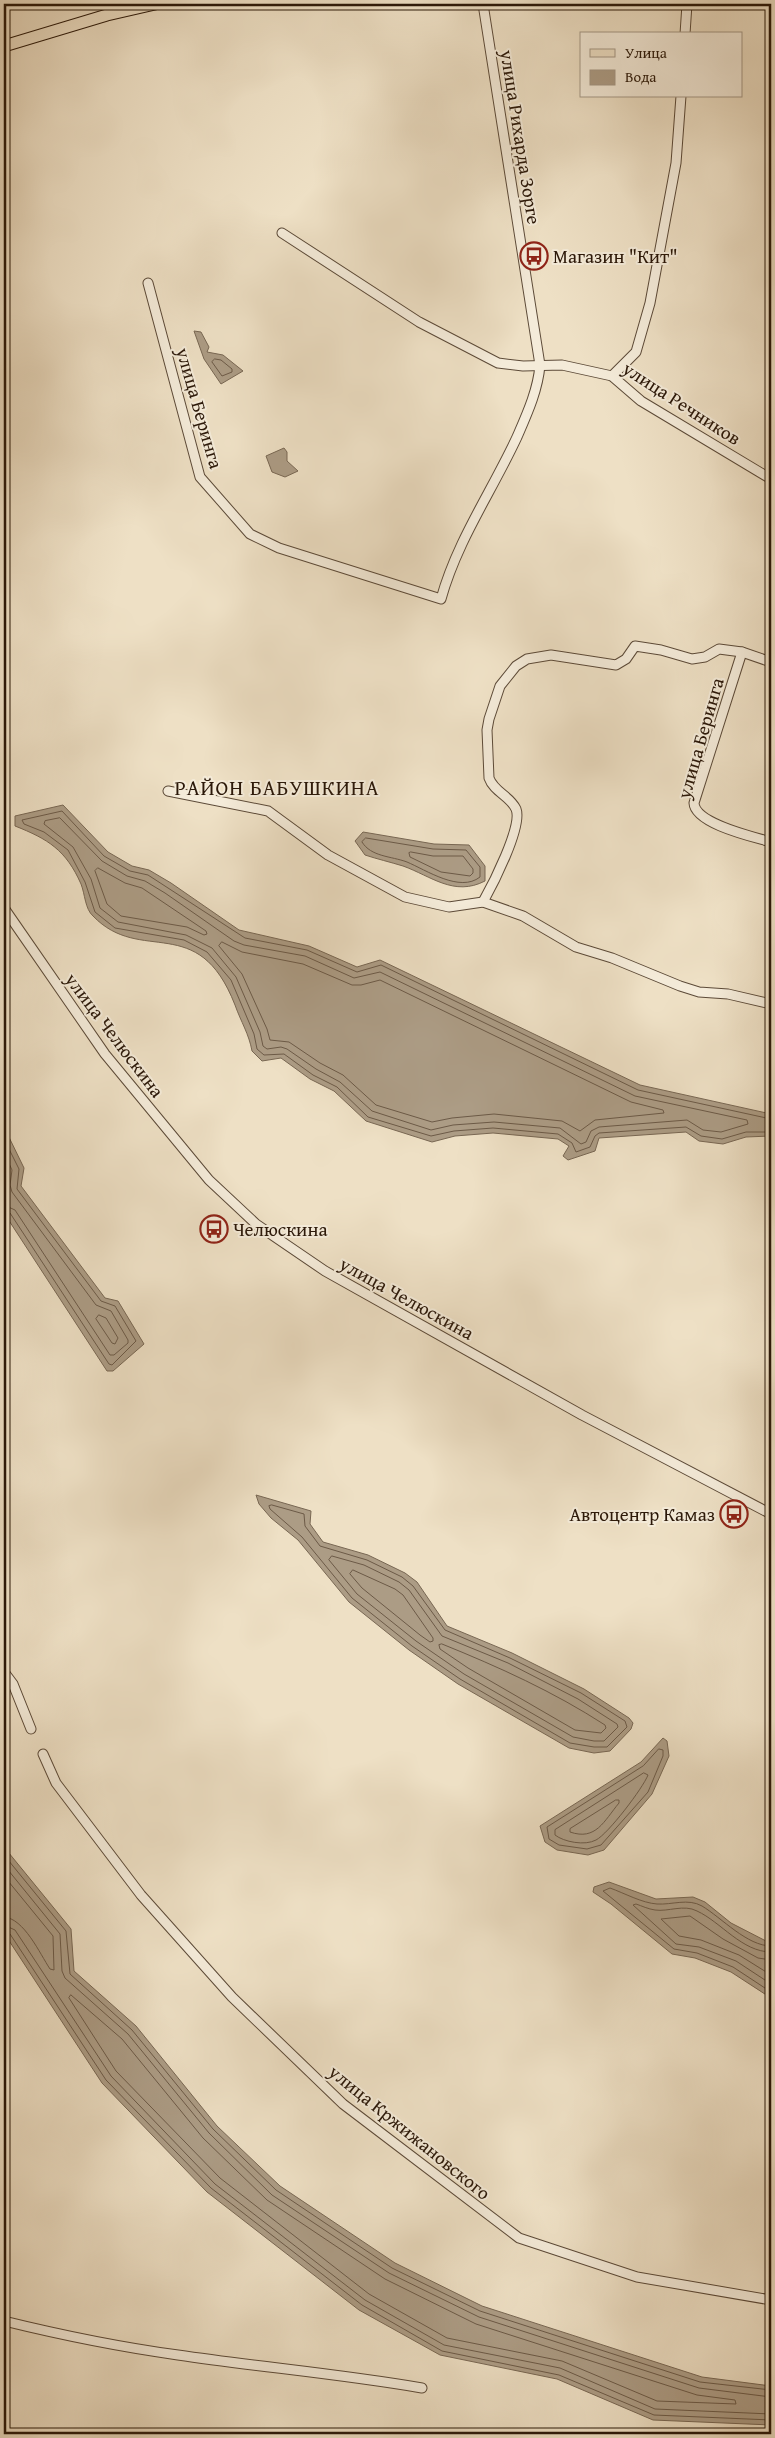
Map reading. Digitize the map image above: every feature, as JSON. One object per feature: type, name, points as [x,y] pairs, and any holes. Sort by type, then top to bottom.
[{"type":"main road","points":[[4,46],[107,15],[155,4]]},
{"type":"street","name":"улица Рихарда Зорге","points":[[442,599],[453,561],[527,416],[540,376],[540,365],[483,4]]},
{"type":"street","points":[[685,32],[687,4]]},
{"type":"street","points":[[612,376],[636,352],[650,303],[676,163],[681,98]]},
{"type":"street","points":[[282,233],[437,333],[498,363],[540,365]]},
{"type":"street","name":"улица Беринга","points":[[148,283],[200,477],[242,525],[260,540],[279,548],[442,599]]},
{"type":"street","name":"улица Речников","points":[[540,365],[562,365],[612,376],[641,401],[771,479]]},
{"type":"street","name":"улица Беринга","points":[[483,902],[503,864],[518,817],[515,806],[492,785],[489,778],[487,730],[500,686],[516,666],[527,660],[551,655],[616,665],[626,659],[636,646],[661,650],[692,659],[705,657],[719,649],[742,652],[771,662]]},
{"type":"street","name":"улица Беринга","points":[[742,652],[694,808],[698,813],[724,827],[771,842]]},
{"type":"street","points":[[168,792],[268,812],[328,855],[405,897],[449,907],[483,902],[523,916],[576,947],[612,958],[680,986],[699,992],[728,994],[771,1004]]},
{"type":"street","name":"улица Челюскина","points":[[4,908],[105,1054],[209,1180],[256,1224],[333,1275],[582,1415],[771,1514]]},
{"type":"street","points":[[4,1672],[13,1684],[31,1729]]},
{"type":"street","name":"улица Кржижановского","points":[[43,1754],[56,1783],[141,1895],[232,1997],[343,2104],[519,2238],[637,2277],[771,2300]]},
{"type":"street","points":[[4,2321],[49,2332],[177,2355],[368,2378],[422,2388]]},
{"type":"water","points":[[194,331],[201,332],[209,347],[207,352],[223,355],[243,371],[221,384],[204,359]]},
{"type":"water","points":[[284,448],[287,452],[287,461],[298,471],[285,477],[272,472],[266,456]]},
{"type":"water","points":[[63,805],[108,852],[132,866],[149,870],[171,883],[239,930],[309,946],[357,967],[380,960],[640,1085],[771,1114],[771,1136],[746,1137],[723,1144],[699,1141],[686,1132],[599,1138],[595,1151],[568,1160],[563,1156],[569,1146],[558,1139],[493,1133],[455,1136],[432,1142],[366,1121],[334,1091],[310,1079],[281,1058],[262,1061],[252,1051],[247,1033],[235,1005],[220,976],[204,958],[186,948],[130,938],[111,930],[90,913],[81,884],[69,862],[55,847],[46,841],[15,826],[15,816]]},
{"type":"water","points":[[363,832],[434,844],[469,845],[485,866],[485,881],[463,887],[453,886],[403,866],[365,855],[355,841]]},
{"type":"water","points":[[4,1127],[24,1168],[21,1186],[105,1298],[118,1301],[144,1344],[113,1371],[107,1371],[4,1213]]},
{"type":"water","points":[[256,1495],[311,1511],[310,1524],[323,1542],[368,1555],[405,1573],[417,1582],[447,1626],[512,1653],[584,1689],[629,1718],[633,1723],[631,1729],[610,1751],[594,1753],[569,1748],[458,1684],[409,1650],[349,1602],[298,1540],[271,1518],[259,1504]]},
{"type":"water","points":[[663,1738],[667,1741],[669,1756],[652,1794],[604,1850],[588,1855],[557,1850],[545,1842],[540,1826],[641,1762]]},
{"type":"water","points":[[4,1847],[71,1929],[74,1971],[136,2026],[217,2126],[280,2186],[395,2263],[482,2306],[702,2377],[771,2386],[771,2425],[653,2420],[557,2379],[440,2355],[359,2310],[207,2192],[102,2083],[4,1933]]},
{"type":"water","points":[[609,1882],[656,1899],[693,1897],[705,1902],[731,1923],[766,1941],[771,1941],[771,1998],[731,1972],[695,1958],[672,1954],[611,1904],[593,1892],[594,1887]]},
{"type":"place","name":"Магазин \"Кит\"","points":[[534,256]]},
{"type":"place","name":"Челюскина","points":[[214,1229]]},
{"type":"place","name":"Автоцентр Камаз","points":[[734,1514]]},
{"type":"district","name":"РАЙОН БАБУШКИНА","points":[[277,788]]}]
